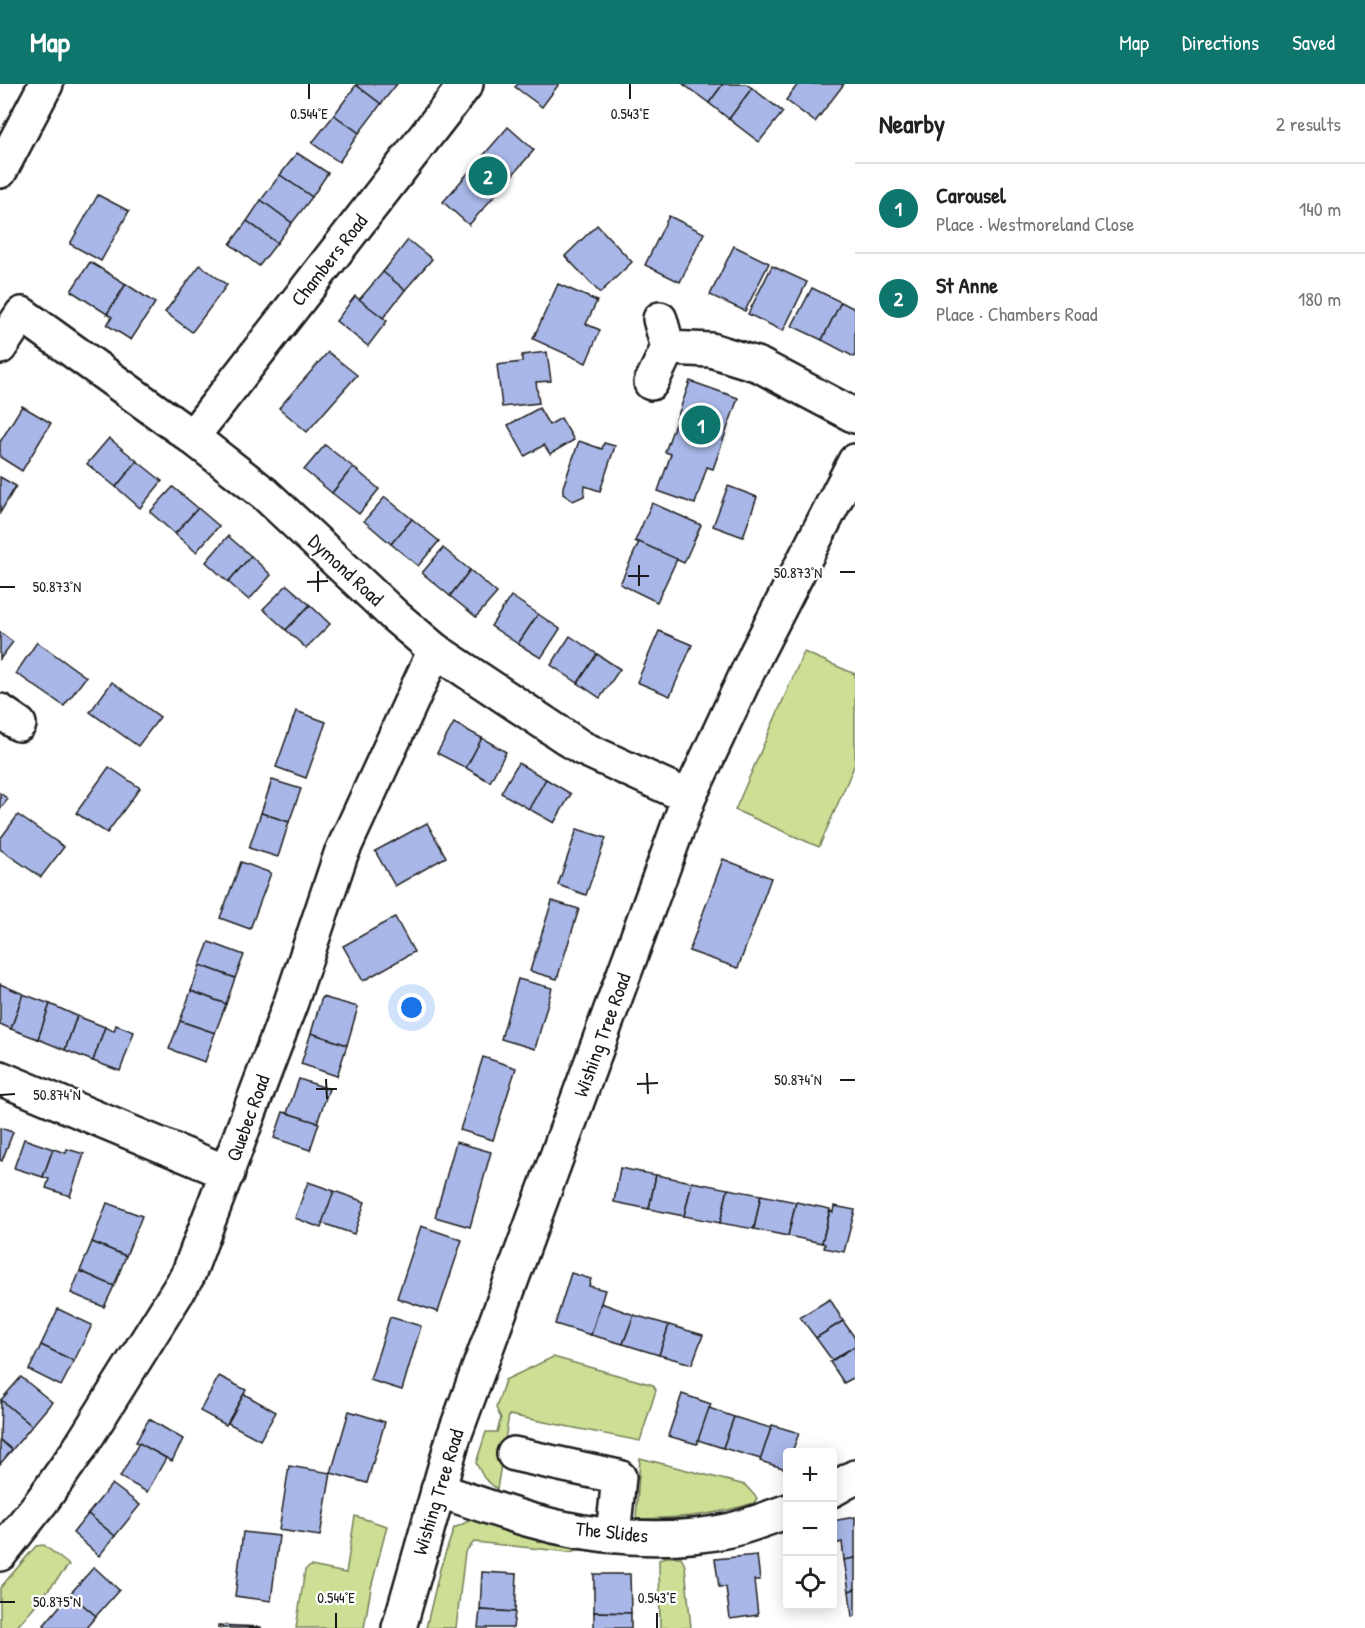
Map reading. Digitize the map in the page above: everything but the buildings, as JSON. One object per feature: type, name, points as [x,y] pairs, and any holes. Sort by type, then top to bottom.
[{"type":"street","points":[[0,171],[46,84]]},
{"type":"street","name":"Chambers Road","points":[[192,437],[466,84]]},
{"type":"street","name":"Dymond Road","points":[[0,346],[22,314],[192,437],[265,494],[396,617],[435,650],[582,748],[689,797]]},
{"type":"street","points":[[651,383],[664,333],[759,365],[855,416]]},
{"type":"street","name":"Wishing Tree Road","points":[[399,1628],[453,1438],[689,797],[757,652],[855,462]]},
{"type":"street","name":"Quebec Road","points":[[0,1554],[79,1449],[188,1275],[291,1002],[341,854],[435,650]]},
{"type":"street","points":[[0,1078],[228,1173]]},
{"type":"street","points":[[514,1454],[619,1477],[613,1535]]},
{"type":"street","points":[[837,1487],[855,1477]]},
{"type":"street","name":"The Slides","points":[[438,1490],[531,1520],[590,1533],[613,1535],[686,1536],[731,1530],[783,1513]]},
{"type":"green space","points":[[804,652],[855,674],[855,764],[819,847],[735,810]]},
{"type":"green space","points":[[553,1357],[653,1385],[656,1390],[640,1441],[509,1415],[497,1489],[484,1478],[476,1463],[486,1432],[497,1432],[501,1418],[496,1408],[505,1380]]},
{"type":"green space","points":[[640,1458],[745,1485],[757,1498],[754,1503],[710,1514],[636,1519]]},
{"type":"green space","points":[[355,1516],[387,1526],[371,1588],[364,1628],[296,1628],[305,1570],[311,1566],[346,1573]]},
{"type":"green space","points":[[475,1518],[582,1545],[582,1549],[569,1552],[474,1542],[465,1552],[456,1628],[426,1628],[440,1569],[454,1528]]},
{"type":"green space","points":[[44,1545],[69,1565],[16,1628],[0,1628],[0,1588],[36,1546]]},
{"type":"green space","points":[[665,1557],[681,1557],[685,1566],[691,1628],[660,1628],[659,1560]]},
{"type":"place","name":"St Anne","points":[[488,176]]},
{"type":"place","name":"Carousel","points":[[701,425]]}]
